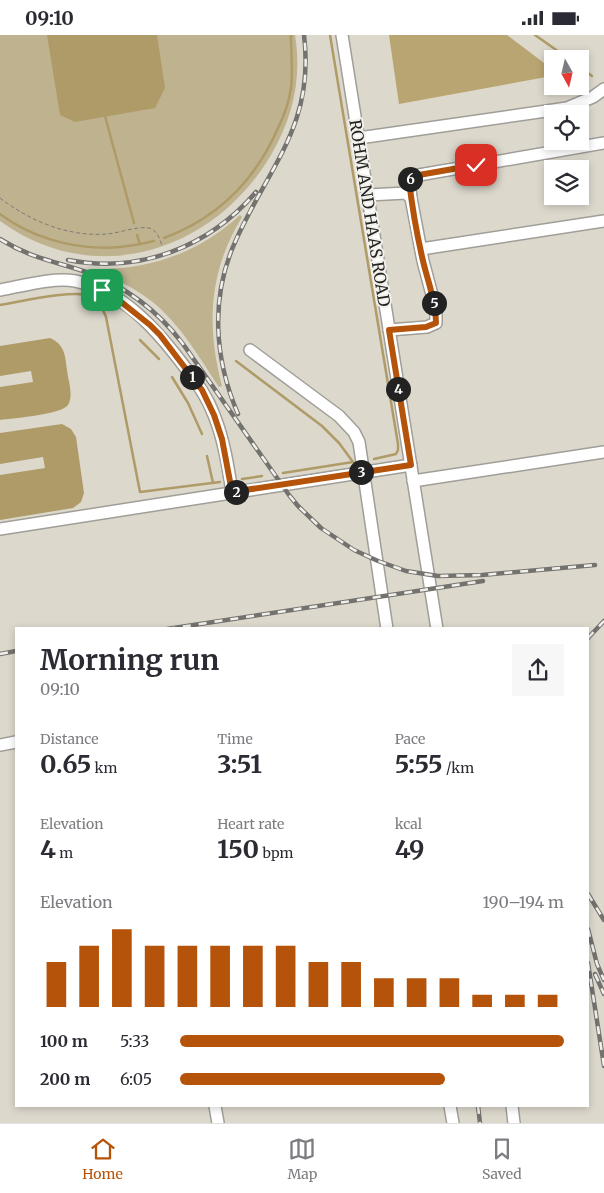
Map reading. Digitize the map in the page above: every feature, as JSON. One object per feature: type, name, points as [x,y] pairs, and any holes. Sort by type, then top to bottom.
[{"type":"street","name":"ROHM AND HAAS ROAD","points":[[342,35],[437,627]]},
{"type":"street","points":[[358,139],[567,109],[593,97],[604,89]]},
{"type":"street","points":[[389,330],[426,327],[436,323],[436,310],[411,198],[409,180],[413,176],[604,143]]},
{"type":"street","points":[[368,195],[406,193],[411,198]]},
{"type":"street","points":[[421,249],[604,221]]},
{"type":"street","points":[[0,290],[53,281],[76,281],[102,290],[120,301],[150,325],[202,390],[209,403],[222,439],[232,492]]},
{"type":"street","points":[[250,350],[346,423],[359,443],[387,627]]},
{"type":"street","points":[[413,481],[604,451]]},
{"type":"street","points":[[0,529],[411,465]]},
{"type":"street","points":[[0,745],[15,742]]},
{"type":"street","points":[[216,1107],[218,1123]]},
{"type":"street","points":[[450,1107],[453,1123]]},
{"type":"street","points":[[512,1107],[514,1123]]},
{"type":"path","points":[[0,198],[32,219],[70,231],[107,234],[143,228],[151,229],[158,234],[162,246]]},
{"type":"shaded area","points":[[0,35],[604,35],[604,1123],[0,1123]]},
{"type":"shaded area","points":[[0,35],[295,35],[297,67],[294,97],[285,127],[271,155],[247,189],[218,216],[185,237],[150,250],[112,256],[74,253],[37,242],[0,221]]},
{"type":"shaded area","points":[[47,35],[157,35],[165,88],[155,108],[75,122],[60,115]]},
{"type":"shaded area","points":[[389,35],[507,35],[544,63],[544,77],[399,104]]},
{"type":"shaded area","points":[[240,215],[242,217],[231,237],[223,258],[217,278],[214,299],[214,341],[222,386],[219,387],[188,341],[170,319],[150,300],[104,273],[104,269],[142,265],[177,255],[210,238]]},
{"type":"shaded area","points":[[50,338],[59,344],[65,355],[71,393],[68,405],[47,414],[0,420],[0,387],[33,382],[31,371],[0,376],[0,346]]},
{"type":"shaded area","points":[[62,424],[71,429],[76,437],[84,493],[81,502],[73,508],[0,520],[0,475],[45,468],[43,457],[0,464],[0,433]]},
{"type":"waterway","points":[[164,238],[183,230],[218,208],[233,195],[258,165],[269,147],[289,98],[292,75],[291,35]]},
{"type":"waterway","points":[[330,35],[398,444],[396,454],[374,459]]},
{"type":"waterway","points":[[535,35],[556,50]]},
{"type":"waterway","points":[[105,116],[134,223]]},
{"type":"waterway","points":[[0,214],[32,232],[67,244],[103,248],[140,244]]},
{"type":"waterway","points":[[137,235],[140,244],[154,241]]},
{"type":"waterway","points":[[0,305],[72,294],[82,294],[96,300],[106,317],[140,492],[220,482]]},
{"type":"waterway","points":[[140,340],[159,359]]},
{"type":"waterway","points":[[236,361],[322,426],[339,443],[353,462],[283,473]]},
{"type":"waterway","points":[[172,377],[188,403],[202,434]]},
{"type":"waterway","points":[[207,456],[213,483]]},
{"type":"waterway","points":[[242,479],[262,476]]},
{"type":"railway","points":[[238,414],[230,393],[220,349],[218,327],[222,283],[236,240],[275,166],[296,120],[303,95],[306,67],[304,35]]},
{"type":"railway","points":[[68,260],[121,263],[147,259],[171,252],[217,228],[256,192]]},
{"type":"railway","points":[[0,239],[32,255],[100,278],[127,292],[152,310],[183,344],[298,506],[321,528],[354,550],[406,571],[438,576],[482,575],[595,565]]},
{"type":"railway","points":[[180,627],[483,581]]},
{"type":"railway","points":[[589,637],[604,621]]},
{"type":"railway","points":[[0,654],[15,651]]},
{"type":"railway","points":[[589,896],[604,920]]},
{"type":"railway","points":[[589,933],[597,964],[604,980]]},
{"type":"railway","points":[[589,969],[604,1066]]},
{"type":"railway","points":[[595,974],[604,994]]},
{"type":"railway","points":[[478,1107],[480,1123]]},
{"type":"route","points":[[102,290],[120,301],[150,325],[160,335],[202,390],[214,415],[222,439],[232,492],[411,465],[389,330],[426,327],[436,323],[436,310],[423,261],[409,180],[413,176],[476,165]]}]
